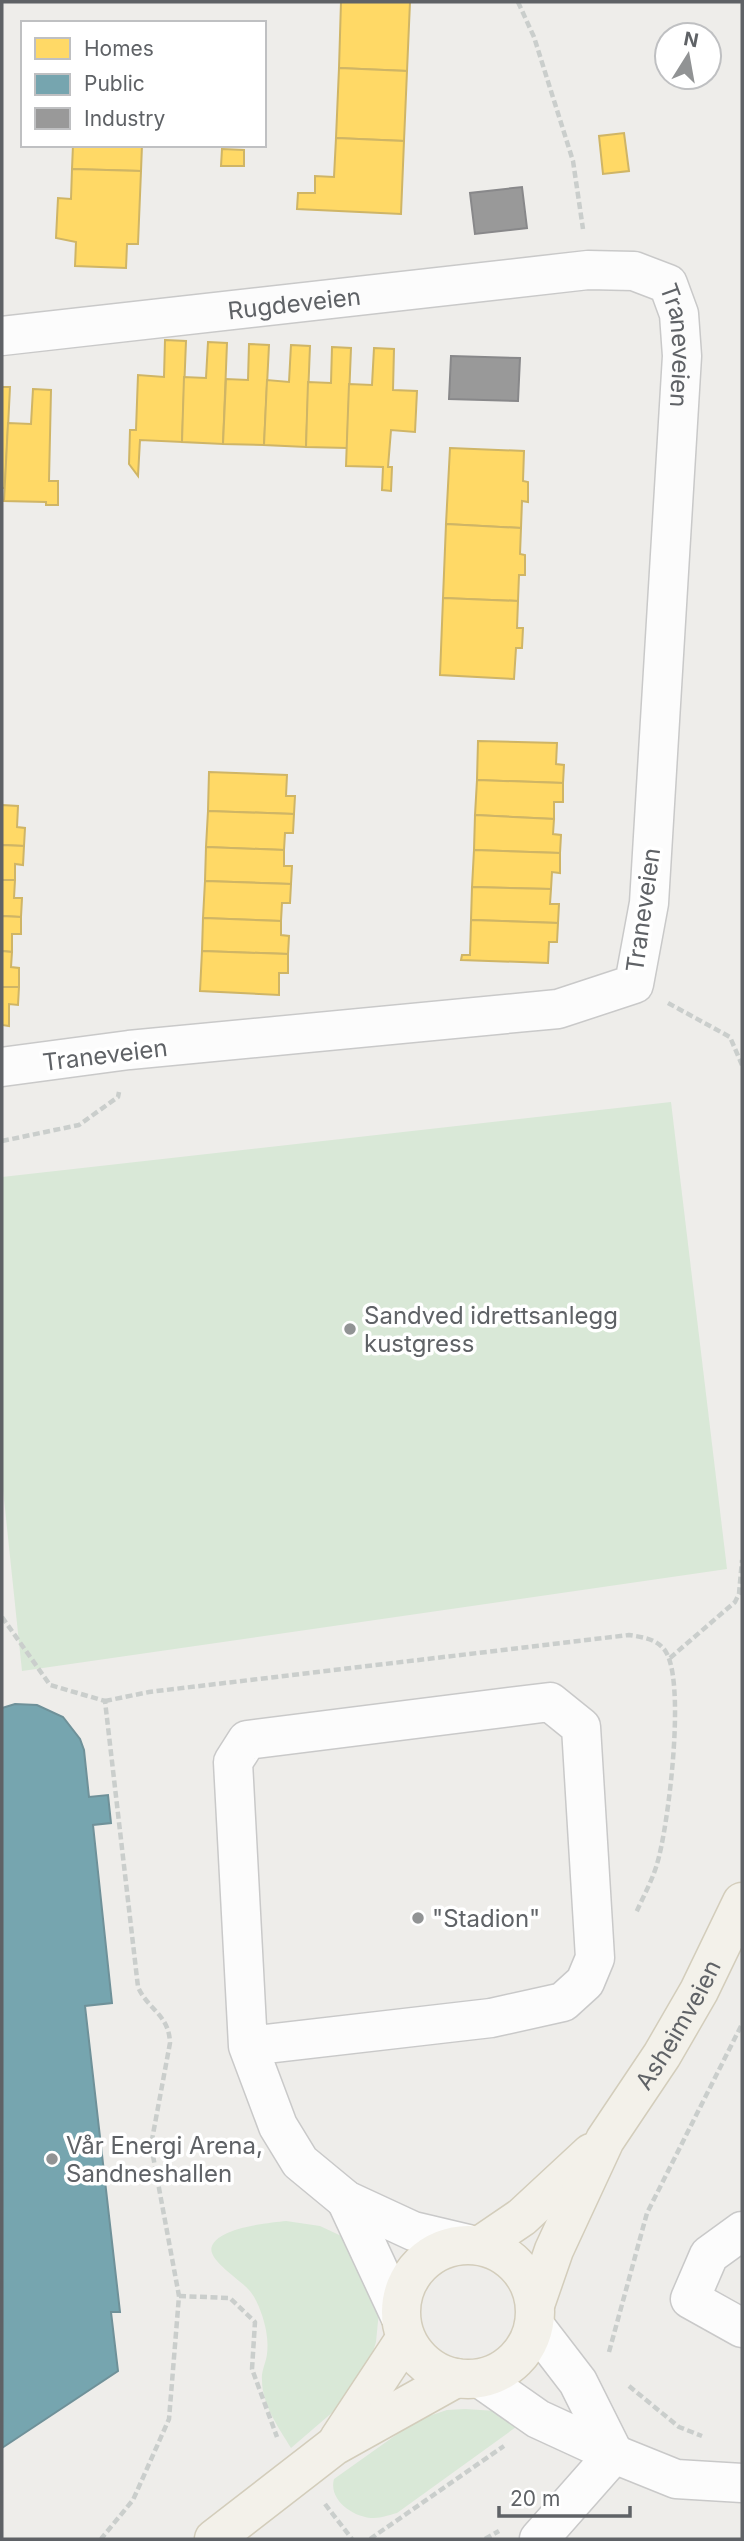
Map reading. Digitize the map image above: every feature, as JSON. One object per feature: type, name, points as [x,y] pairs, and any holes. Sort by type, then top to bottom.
[{"type":"main road","name":"Asheimveien","points":[[535,2314],[554,2250],[606,2140],[662,2055],[699,1991],[742,1902]]},
{"type":"main road","name":"Asheimveien","points":[[475,2245],[522,2217],[606,2140]]},
{"type":"main road","points":[[215,2539],[334,2446],[468,2378],[503,2371],[521,2356],[535,2314],[528,2280],[521,2269],[504,2254],[475,2245],[444,2248],[426,2259],[410,2277],[401,2299],[403,2327],[421,2361],[441,2374],[468,2378]]},
{"type":"main road","points":[[334,2446],[403,2327]]},
{"type":"street","name":"Rugdeveien","points":[[2,336],[588,270]]},
{"type":"street","name":"Traneveien","points":[[2,1067],[129,1050],[558,1009],[634,984],[649,903],[682,356],[679,314],[668,284],[634,271],[588,270]]},
{"type":"street","points":[[248,2046],[491,2018],[562,2003],[585,1982],[595,1958],[581,1727],[550,1702],[247,1740],[233,1762],[248,2046],[278,2126],[300,2162],[346,2200],[412,2231],[475,2245]]},
{"type":"street","points":[[346,2200],[403,2327]]},
{"type":"street","points":[[742,2231],[709,2255],[690,2299],[742,2328]]},
{"type":"street","points":[[535,2314],[578,2382],[614,2454]]},
{"type":"street","points":[[468,2378],[538,2419],[676,2479],[742,2483]]},
{"type":"street","points":[[539,2539],[614,2454]]},
{"type":"path","points":[[519,2],[534,37],[573,161],[588,270]]},
{"type":"path","points":[[634,984],[730,1037],[742,1065]]},
{"type":"path","points":[[2,1141],[79,1125],[118,1097],[129,1050]]},
{"type":"path","points":[[670,1658],[735,1602],[739,1594],[742,1560]]},
{"type":"path","points":[[2,1617],[50,1685],[105,1701],[138,1987],[142,1997],[169,2028],[170,2043],[151,2145],[179,2296],[169,2419],[133,2500],[101,2539]]},
{"type":"path","points":[[608,2354],[647,2213],[742,2024]]},
{"type":"path","points":[[179,2296],[230,2298],[255,2322],[252,2369],[278,2438]]},
{"type":"path","points":[[625,2383],[679,2427],[711,2440]]},
{"type":"path","points":[[370,2539],[513,2440]]},
{"type":"path","points":[[324,2503],[352,2539]]},
{"type":"path","points":[[485,2539],[503,2528]]},
{"type":"green space","name":"Sandved idrettsanlegg kustgress","points":[[671,1102],[727,1569],[22,1671],[2,1480],[2,1177]]},
{"type":"green space","points":[[286,2221],[320,2226],[352,2241],[379,2311],[376,2342],[371,2358],[341,2405],[291,2448],[265,2398],[262,2377],[267,2342],[259,2307],[250,2291],[218,2263],[211,2251],[217,2240],[234,2230]]},
{"type":"green space","points":[[447,2410],[496,2411],[523,2422],[397,2513],[379,2518],[366,2517],[351,2511],[339,2501],[333,2487],[334,2479],[417,2420]]},
{"type":"building: Homes","points":[[341,2],[410,2],[407,71],[339,68]]},
{"type":"building: Homes","points":[[339,68],[407,71],[404,141],[336,138]]},
{"type":"building: Homes","points":[[624,133],[629,171],[603,174],[599,136]]},
{"type":"building: Homes","points":[[336,138],[404,141],[401,214],[297,209],[298,193],[315,193],[315,176],[334,177]]},
{"type":"building: Homes","points":[[73,147],[142,147],[141,171],[72,169]]},
{"type":"building: Homes","points":[[222,149],[244,150],[244,166],[221,166]]},
{"type":"building: Homes","points":[[72,169],[141,171],[138,244],[127,244],[126,268],[75,266],[76,242],[56,238],[58,198],[71,199]]},
{"type":"building: Homes","points":[[165,340],[186,341],[182,442],[140,440],[138,476],[129,464],[130,430],[136,430],[138,375],[164,377]]},
{"type":"building: Homes","points":[[208,342],[227,343],[223,444],[182,442],[184,377],[206,378]]},
{"type":"building: Homes","points":[[249,344],[269,345],[264,445],[223,444],[226,379],[248,380]]},
{"type":"building: Homes","points":[[291,345],[310,346],[306,447],[264,445],[267,380],[289,382]]},
{"type":"building: Homes","points":[[332,347],[351,348],[347,448],[306,447],[308,382],[331,383]]},
{"type":"building: Homes","points":[[374,348],[394,349],[393,390],[417,391],[415,432],[391,430],[388,467],[392,467],[391,491],[382,490],[383,467],[346,466],[349,384],[372,385]]},
{"type":"building: Homes","points":[[2,387],[10,387],[5,488],[2,488]]},
{"type":"building: Homes","points":[[33,389],[51,390],[49,481],[58,481],[58,505],[46,505],[46,502],[4,501],[8,423],[31,424]]},
{"type":"building: Homes","points":[[450,448],[524,451],[523,481],[528,482],[528,502],[522,501],[521,528],[446,524]]},
{"type":"building: Homes","points":[[446,524],[521,528],[520,554],[525,555],[525,575],[519,575],[518,601],[443,598]]},
{"type":"building: Homes","points":[[443,598],[518,601],[517,628],[523,628],[522,648],[516,648],[514,679],[440,675]]},
{"type":"building: Homes","points":[[478,741],[557,743],[556,764],[564,765],[563,783],[477,780]]},
{"type":"building: Homes","points":[[209,772],[287,775],[286,796],[295,796],[294,814],[208,811]]},
{"type":"building: Homes","points":[[477,780],[563,783],[563,802],[554,802],[554,819],[475,815]]},
{"type":"building: Homes","points":[[2,805],[18,806],[17,827],[25,828],[24,846],[2,845]]},
{"type":"building: Homes","points":[[208,811],[294,814],[293,833],[285,833],[284,850],[206,847]]},
{"type":"building: Homes","points":[[475,815],[554,819],[553,834],[561,835],[560,853],[474,850]]},
{"type":"building: Homes","points":[[2,845],[24,846],[23,865],[15,864],[15,880],[2,880]]},
{"type":"building: Homes","points":[[206,847],[284,850],[284,866],[292,866],[291,884],[205,881]]},
{"type":"building: Homes","points":[[474,850],[560,853],[560,873],[552,872],[551,889],[472,887]]},
{"type":"building: Homes","points":[[2,880],[15,880],[14,898],[22,898],[21,917],[2,916]]},
{"type":"building: Homes","points":[[205,881],[291,884],[290,903],[282,903],[281,921],[203,918]]},
{"type":"building: Homes","points":[[472,887],[551,889],[550,904],[559,904],[558,923],[471,920]]},
{"type":"building: Homes","points":[[2,916],[21,917],[21,934],[12,934],[12,952],[2,951]]},
{"type":"building: Homes","points":[[203,918],[281,921],[281,935],[289,936],[288,954],[202,951]]},
{"type":"building: Homes","points":[[471,920],[558,923],[557,942],[549,942],[548,963],[461,960],[462,955],[470,955]]},
{"type":"building: Homes","points":[[2,951],[12,952],[11,967],[19,968],[19,987],[2,987]]},
{"type":"building: Homes","points":[[202,951],[288,954],[288,973],[279,973],[279,995],[200,991]]},
{"type":"building: Homes","points":[[2,987],[19,987],[18,1005],[9,1004],[9,1026],[2,1025]]},
{"type":"building: Public","name":"Vår Energi Arena, Sandneshallen","points":[[15,1704],[37,1705],[63,1717],[80,1739],[84,1750],[89,1797],[108,1795],[111,1823],[93,1825],[112,2003],[85,2006],[120,2312],[111,2312],[118,2371],[2,2448],[2,1708]]},
{"type":"building: Industry","points":[[522,187],[527,228],[475,234],[470,193]]},
{"type":"building: Industry","points":[[451,356],[520,358],[518,401],[449,399]]},
{"type":"place","name":"Sandved idrettsanlegg kustgress","points":[[350,1329]]},
{"type":"place","name":"\"Stadion\"","points":[[418,1918]]},
{"type":"place","name":"Vår Energi Arena, Sandneshallen","points":[[52,2159]]}]
